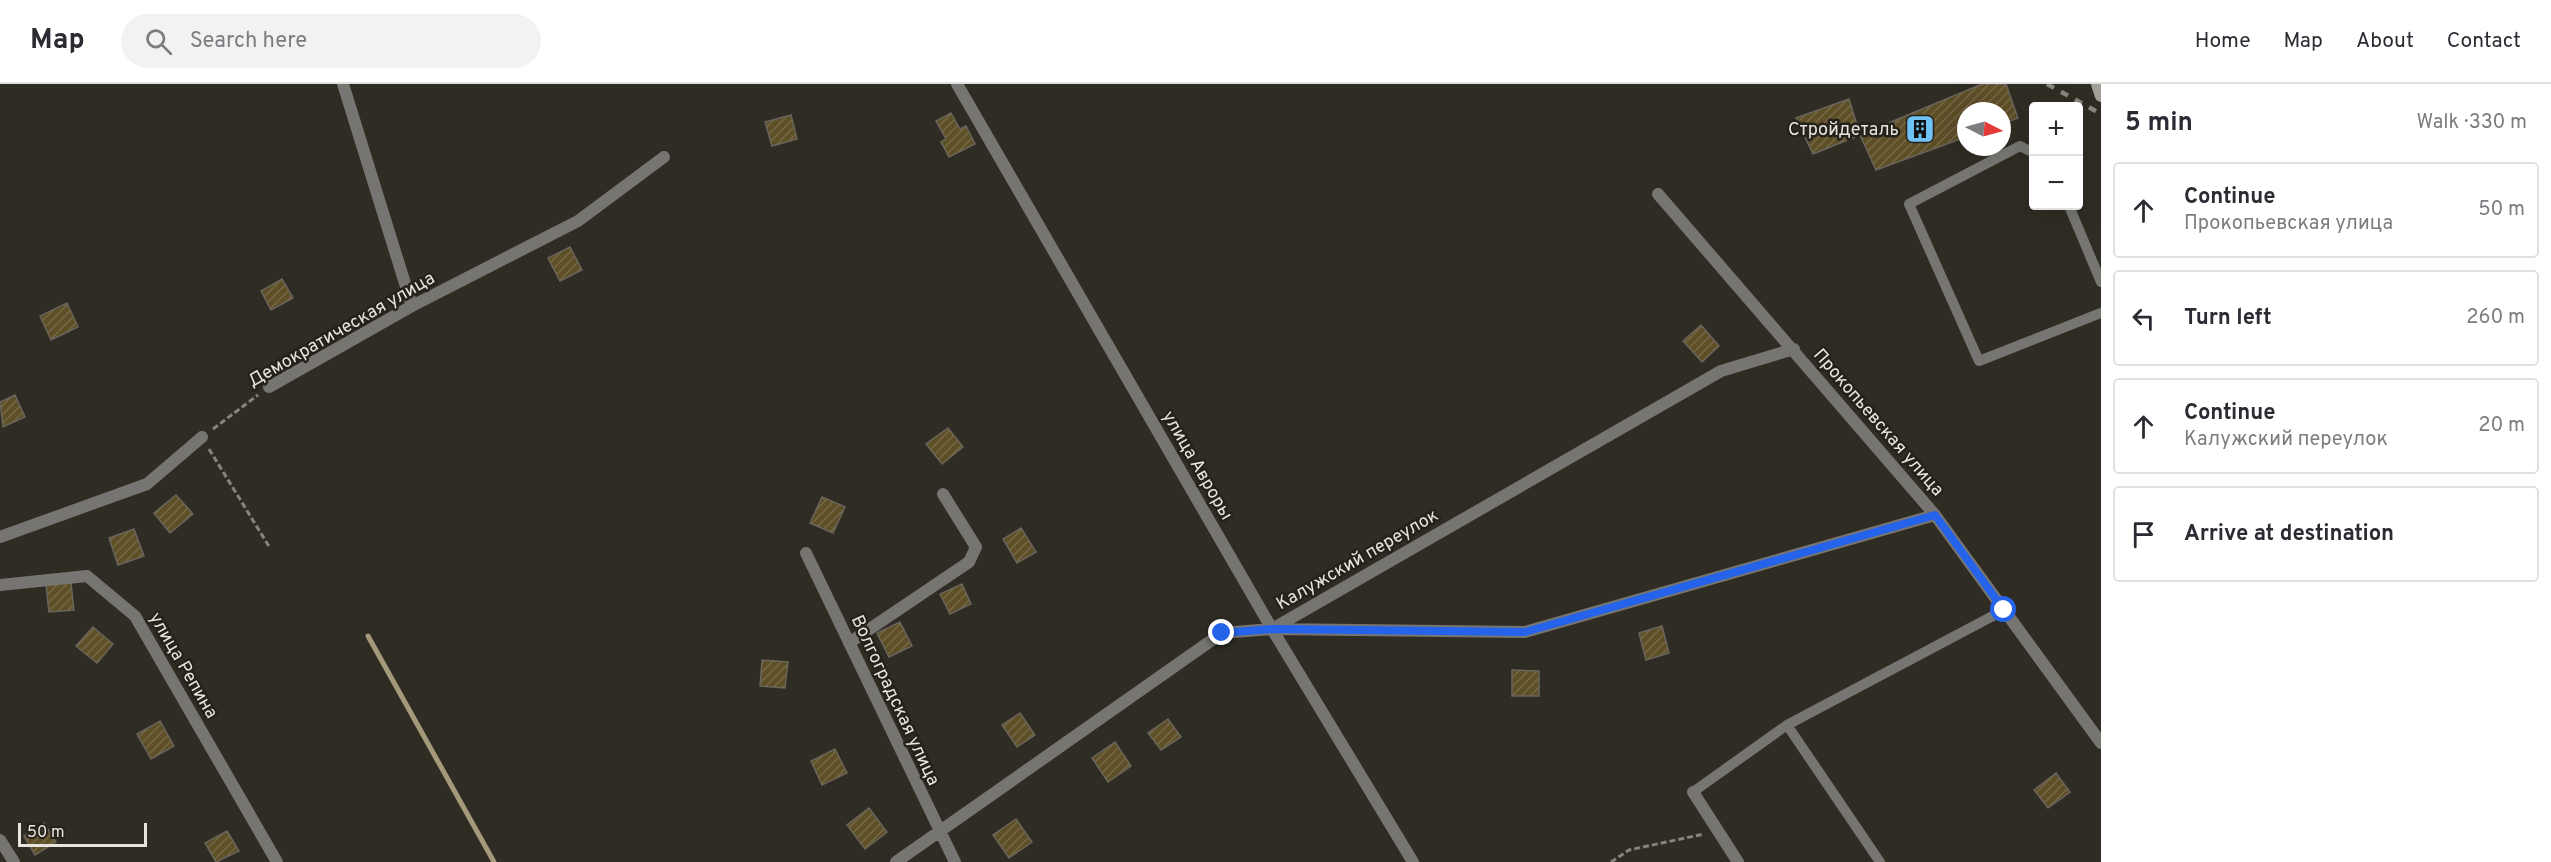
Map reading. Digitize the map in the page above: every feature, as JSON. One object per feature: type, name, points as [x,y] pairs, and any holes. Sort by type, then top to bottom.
[{"type":"main road","points":[[2097,84],[2101,96]]},
{"type":"street","points":[[344,84],[412,306]]},
{"type":"street","name":"улица Авроры","points":[[957,84],[1272,629],[1413,862]]},
{"type":"street","name":"Демократическая улица","points":[[269,387],[412,306],[578,222],[664,157]]},
{"type":"street","name":"Прокопьевская улица","points":[[1658,194],[1935,515],[2101,743]]},
{"type":"street","name":"Калужский переулок","points":[[896,862],[938,830],[1222,633],[1272,629],[1721,371],[1794,349]]},
{"type":"street","points":[[0,537],[147,484],[202,437]]},
{"type":"street","points":[[849,643],[969,562],[976,546],[943,494]]},
{"type":"street","points":[[1272,629],[1525,632],[1935,515]]},
{"type":"street","name":"Волгоградская улица","points":[[806,553],[938,830],[956,862]]},
{"type":"street","name":"улица Репина","points":[[0,585],[87,576],[135,616],[277,862]]},
{"type":"street","points":[[1693,792],[1738,862]]},
{"type":"street","points":[[0,840],[14,862]]},
{"type":"lane","points":[[2029,150],[2020,146],[1909,204],[1979,361],[2101,313]]},
{"type":"lane","points":[[2071,210],[2101,282]]},
{"type":"lane","points":[[1693,792],[1786,724],[2004,610]]},
{"type":"lane","points":[[1786,724],[1880,862]]},
{"type":"path","name":"Демократическая улица","points":[[202,437],[269,387]]},
{"type":"path","points":[[202,437],[270,548]]},
{"type":"path","points":[[1611,862],[1629,849],[1718,831]]},
{"type":"building","name":"Стройдеталь","points":[[1982,84],[2006,84],[2018,118],[2011,121],[2011,102],[1957,102],[1957,140],[1876,170],[1860,135]]},
{"type":"building","name":"Стройдеталь","points":[[1849,99],[1860,135],[1813,154],[1796,118]]},
{"type":"building","points":[[951,113],[960,129],[966,126],[975,144],[949,157],[941,142],[946,139],[936,121]]},
{"type":"building","points":[[791,115],[797,139],[772,146],[765,122]]},
{"type":"building","points":[[570,247],[582,270],[560,281],[548,258]]},
{"type":"building","points":[[282,279],[293,298],[271,310],[261,291]]},
{"type":"building","points":[[67,303],[78,327],[51,340],[40,316]]},
{"type":"building","points":[[1701,325],[1719,346],[1702,362],[1683,341]]},
{"type":"building","points":[[15,395],[25,417],[3,427],[0,402]]},
{"type":"building","points":[[948,428],[963,447],[942,464],[926,444]]},
{"type":"building","points":[[176,495],[193,514],[170,533],[154,513]]},
{"type":"building","points":[[822,497],[845,507],[833,533],[810,523]]},
{"type":"building","points":[[1021,528],[1036,552],[1017,563],[1003,539]]},
{"type":"building","points":[[134,529],[144,556],[118,565],[109,538]]},
{"type":"building","points":[[71,583],[74,610],[49,612],[46,585]]},
{"type":"building","points":[[962,584],[971,604],[950,614],[940,594]]},
{"type":"building","points":[[900,622],[912,646],[889,657],[877,633]]},
{"type":"building","points":[[1662,626],[1669,653],[1646,660],[1639,633]]},
{"type":"building","points":[[93,627],[113,644],[97,663],[76,646]]},
{"type":"building","points":[[762,660],[788,662],[785,688],[760,686]]},
{"type":"building","points":[[1512,670],[1539,671],[1539,696],[1512,696]]},
{"type":"building","points":[[1020,713],[1035,735],[1017,747],[1002,725]]},
{"type":"building","points":[[1168,719],[1181,737],[1161,750],[1148,733]]},
{"type":"building","points":[[160,721],[174,746],[151,759],[137,734]]},
{"type":"building","points":[[1115,742],[1131,766],[1108,782],[1092,758]]},
{"type":"building","points":[[835,749],[847,773],[822,785],[811,761]]},
{"type":"building","points":[[2056,773],[2070,792],[2048,808],[2034,790]]},
{"type":"building","points":[[869,808],[887,832],[865,849],[847,825]]},
{"type":"building","points":[[1016,819],[1032,842],[1009,858],[993,835]]},
{"type":"building","points":[[44,823],[56,842],[35,855],[24,836]]},
{"type":"building","points":[[227,831],[239,851],[216,862],[205,843]]},
{"type":"waterway","points":[[368,636],[494,862]]},
{"type":"railway","points":[[2047,84],[2101,114]]},
{"type":"place","name":"Стройдеталь","points":[[1920,129]]},
{"type":"route","points":[[1222,633],[1272,629],[1525,632],[1935,515],[2004,610]]}]
